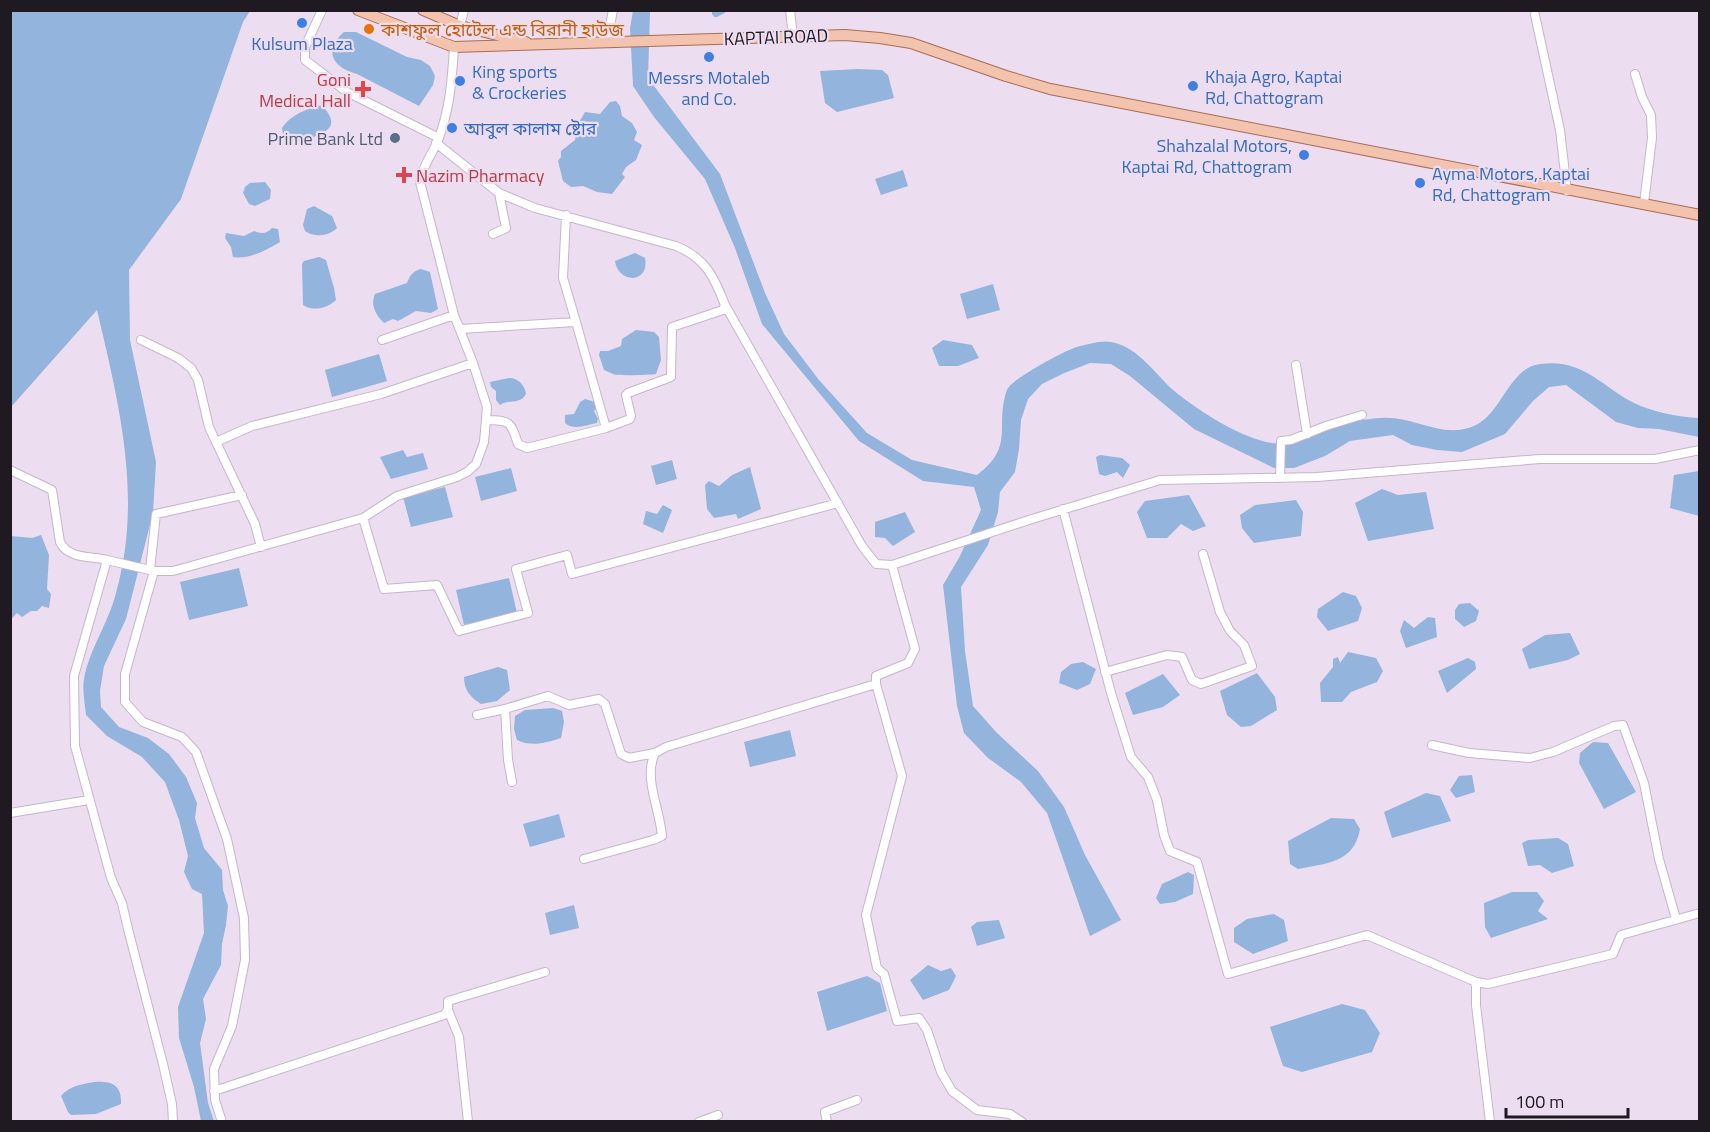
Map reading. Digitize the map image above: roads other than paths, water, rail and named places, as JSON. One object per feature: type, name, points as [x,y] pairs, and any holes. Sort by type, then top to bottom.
[{"type":"main road","points":[[358,10],[454,47],[540,45]]},
{"type":"main road","points":[[423,10],[460,26],[540,45]]},
{"type":"main road","name":"KAPTAI ROAD","points":[[540,45],[845,35],[880,38],[911,43],[1050,89],[1700,215]]},
{"type":"street","points":[[322,10],[305,46],[305,60],[347,92],[438,141],[499,193],[535,208],[692,252],[704,264],[717,284],[726,305],[862,546],[876,564],[892,565],[1160,480],[1280,474],[1317,477],[1540,459],[1655,459],[1700,450]]},
{"type":"street","points":[[460,26],[464,10]]},
{"type":"street","points":[[607,42],[613,10]]},
{"type":"street","points":[[790,10],[793,37]]},
{"type":"street","points":[[1535,15],[1560,130],[1568,191]]},
{"type":"street","points":[[10,470],[52,490],[60,542],[69,554],[150,570],[173,571],[363,518],[397,496],[467,472],[476,464],[484,442],[486,420],[484,394],[454,315],[420,183],[421,171],[438,141],[451,93],[454,47]]},
{"type":"street","points":[[1635,74],[1642,97],[1652,116],[1652,138],[1644,203]]},
{"type":"street","points":[[493,234],[506,228],[499,193]]},
{"type":"street","points":[[566,215],[563,278],[606,428]]},
{"type":"street","points":[[486,420],[505,420],[513,426],[519,444],[527,448],[606,428],[630,419],[626,394],[671,377],[672,327],[723,310],[726,305]]},
{"type":"street","points":[[382,340],[454,315]]},
{"type":"street","points":[[460,329],[576,322]]},
{"type":"street","points":[[141,340],[178,358],[191,368],[198,381],[209,427],[255,524],[261,547]]},
{"type":"street","points":[[216,442],[252,426],[381,394],[473,363]]},
{"type":"street","points":[[1296,365],[1307,434]]},
{"type":"street","points":[[1280,474],[1281,441],[1291,440],[1362,415]]},
{"type":"street","points":[[222,1122],[214,1090],[214,1069],[232,1026],[245,960],[244,918],[227,839],[195,752],[182,737],[143,722],[125,702],[125,674],[150,570],[156,514],[242,495]]},
{"type":"street","points":[[363,518],[384,590],[437,585],[459,631],[528,613],[516,568],[567,555],[572,574],[838,503]]},
{"type":"street","points":[[1063,509],[1105,672],[1131,757],[1148,777],[1157,800],[1170,851],[1197,862],[1228,974],[1367,935],[1476,982],[1488,984],[1614,954],[1621,935],[1700,913]]},
{"type":"street","points":[[1105,672],[1167,655],[1182,657],[1192,680],[1201,684],[1252,666],[1244,645],[1230,631],[1220,612],[1203,554]]},
{"type":"street","points":[[106,560],[74,676],[75,746],[111,878],[122,903],[163,1064],[172,1104],[173,1122]]},
{"type":"street","points":[[892,565],[915,649],[909,663],[876,676],[876,684],[902,776],[866,915],[877,968],[884,974],[897,1021],[919,1018],[927,1030],[941,1072],[952,1091],[977,1110],[1010,1114],[1022,1122]]},
{"type":"street","points":[[477,715],[548,696],[569,705],[598,699],[605,704],[621,754],[629,759],[655,753],[666,747],[876,684]]},
{"type":"street","points":[[505,709],[508,760],[513,782]]},
{"type":"street","points":[[1432,745],[1469,753],[1530,758],[1553,752],[1614,726],[1623,725],[1644,783],[1659,859],[1676,919]]},
{"type":"street","points":[[584,859],[662,836],[651,780],[651,761],[655,753]]},
{"type":"street","points":[[10,813],[89,800]]},
{"type":"street","points":[[468,1122],[459,1037],[448,1010],[448,1001],[545,972]]},
{"type":"street","points":[[1476,982],[1476,1005],[1490,1122]]},
{"type":"street","points":[[214,1090],[444,1015],[448,1010]]},
{"type":"street","points":[[827,1122],[825,1112],[857,1100]]},
{"type":"street","points":[[699,1122],[718,1115]]},
{"type":"water","points":[[11,11],[250,11],[243,22],[181,199],[129,270],[130,340],[156,462],[153,513],[126,619],[104,666],[100,691],[101,707],[119,727],[148,738],[169,754],[186,777],[197,803],[195,818],[204,848],[222,870],[223,890],[228,906],[221,965],[203,999],[206,1019],[200,1043],[208,1103],[214,1121],[201,1121],[194,1087],[179,1038],[178,1007],[204,933],[202,894],[192,889],[184,872],[188,856],[179,820],[165,782],[142,757],[107,736],[86,715],[84,679],[90,657],[116,593],[124,557],[128,522],[128,486],[120,416],[97,310],[11,407]]},
{"type":"water","points":[[633,11],[650,11],[648,78],[720,174],[765,293],[784,334],[819,380],[867,433],[912,460],[977,475],[996,455],[1000,445],[1004,403],[1007,390],[1011,385],[1040,365],[1080,346],[1096,342],[1111,342],[1131,350],[1178,394],[1209,416],[1231,429],[1266,442],[1289,442],[1340,425],[1380,418],[1405,420],[1440,429],[1464,429],[1485,419],[1513,381],[1529,367],[1555,363],[1568,365],[1590,374],[1641,406],[1666,414],[1699,418],[1699,437],[1659,429],[1638,428],[1616,422],[1566,385],[1549,387],[1533,401],[1505,434],[1462,452],[1412,445],[1393,435],[1350,441],[1325,456],[1294,468],[1274,468],[1194,429],[1130,376],[1111,364],[1090,363],[1042,384],[1028,399],[1021,420],[1015,472],[1000,492],[998,512],[988,545],[961,587],[965,651],[973,706],[996,732],[1038,771],[1064,807],[1085,855],[1121,920],[1090,936],[1047,813],[1021,782],[988,758],[964,733],[957,706],[943,585],[960,556],[981,510],[974,487],[923,481],[859,441],[762,324],[735,248],[705,179],[654,117],[633,86],[630,28]]},
{"type":"water","points":[[344,32],[356,32],[430,66],[435,76],[433,85],[419,106],[336,63],[332,52],[334,45]]},
{"type":"water","points":[[882,70],[888,75],[894,98],[837,112],[825,103],[820,71]]},
{"type":"water","points":[[616,101],[620,106],[622,116],[632,123],[637,132],[634,140],[642,145],[636,160],[626,167],[622,174],[625,177],[612,194],[597,192],[583,186],[571,187],[563,181],[558,161],[561,151],[575,140],[576,134],[571,128],[585,112],[600,114],[610,102]]},
{"type":"water","points":[[322,105],[330,117],[331,122],[328,129],[298,144],[284,142],[282,128],[290,119]]},
{"type":"water","points":[[903,170],[908,186],[881,195],[875,179]]},
{"type":"water","points":[[265,182],[271,190],[270,199],[255,206],[249,204],[243,193],[245,187],[250,183]]},
{"type":"water","points":[[314,206],[332,216],[337,228],[322,235],[313,235],[305,231],[303,225],[307,209]]},
{"type":"water","points":[[272,228],[278,229],[280,242],[251,256],[233,257],[231,247],[225,238],[226,233],[244,236],[254,231],[266,232]]},
{"type":"water","points":[[635,253],[645,258],[643,273],[633,278],[627,277],[617,269],[615,261]]},
{"type":"water","points":[[319,257],[326,260],[336,300],[325,307],[316,309],[303,305],[302,264],[304,261]]},
{"type":"water","points":[[421,269],[430,272],[438,309],[431,313],[416,311],[398,321],[393,319],[384,323],[375,310],[373,302],[375,294],[407,283],[412,274]]},
{"type":"water","points":[[993,284],[1000,310],[967,319],[960,294]]},
{"type":"water","points":[[636,330],[654,332],[659,337],[661,360],[656,374],[620,375],[604,370],[599,355],[600,351],[608,351],[621,346],[622,339]]},
{"type":"water","points":[[943,340],[972,345],[979,358],[958,366],[939,366],[932,348]]},
{"type":"water","points":[[379,354],[387,381],[332,397],[325,370]]},
{"type":"water","points":[[509,378],[521,383],[526,394],[521,400],[500,405],[496,400],[496,391],[491,387],[490,382]]},
{"type":"water","points":[[585,399],[595,402],[597,408],[594,411],[598,419],[597,423],[576,427],[565,423],[565,415],[574,414],[580,402]]},
{"type":"water","points":[[403,450],[407,457],[423,453],[428,469],[391,479],[380,457]]},
{"type":"water","points":[[1100,455],[1122,458],[1130,465],[1123,478],[1117,472],[1105,476],[1099,474],[1096,457]]},
{"type":"water","points":[[672,460],[677,479],[656,485],[651,466]]},
{"type":"water","points":[[750,467],[761,509],[738,519],[736,514],[714,518],[707,509],[705,485],[709,481],[719,486],[732,475]]},
{"type":"water","points":[[511,468],[517,491],[481,501],[475,477]]},
{"type":"water","points":[[1699,471],[1699,516],[1670,508],[1674,475]]},
{"type":"water","points":[[445,487],[453,517],[411,527],[403,497]]},
{"type":"water","points":[[1382,489],[1398,495],[1426,492],[1434,529],[1368,541],[1355,503]]},
{"type":"water","points":[[1189,495],[1206,526],[1193,531],[1181,524],[1167,538],[1147,538],[1137,512],[1145,501]]},
{"type":"water","points":[[1296,500],[1303,512],[1301,536],[1254,543],[1242,528],[1240,515],[1255,505]]},
{"type":"water","points":[[663,505],[672,510],[663,533],[643,524],[646,511],[657,514]]},
{"type":"water","points":[[905,512],[915,532],[893,546],[885,538],[875,537],[875,522]]},
{"type":"water","points":[[41,535],[49,555],[47,589],[51,594],[49,608],[42,606],[37,611],[31,611],[22,617],[17,613],[11,619],[11,536],[32,538]]},
{"type":"water","points":[[239,568],[248,606],[189,620],[180,582]]},
{"type":"water","points":[[509,578],[517,613],[464,625],[456,590]]},
{"type":"water","points":[[1343,592],[1356,596],[1362,608],[1358,621],[1328,631],[1317,617],[1318,609]]},
{"type":"water","points":[[1470,603],[1479,611],[1476,621],[1464,627],[1455,619],[1455,610],[1459,604]]},
{"type":"water","points":[[1428,617],[1435,618],[1437,637],[1406,648],[1400,631],[1404,620],[1414,628]]},
{"type":"water","points":[[1570,633],[1580,654],[1568,660],[1529,669],[1522,649],[1545,635]]},
{"type":"water","points":[[1348,652],[1376,658],[1383,671],[1377,682],[1351,692],[1342,702],[1321,702],[1320,683],[1333,667],[1333,659],[1338,657],[1340,663]]},
{"type":"water","points":[[1468,658],[1475,662],[1476,669],[1447,693],[1438,671]]},
{"type":"water","points":[[1083,662],[1096,669],[1090,684],[1077,690],[1059,683],[1061,672],[1071,664]]},
{"type":"water","points":[[498,667],[507,670],[510,690],[497,701],[481,704],[468,693],[464,677]]},
{"type":"water","points":[[1257,673],[1275,697],[1277,710],[1251,726],[1241,727],[1227,715],[1220,691]]},
{"type":"water","points":[[1163,674],[1180,695],[1163,707],[1133,715],[1125,693]]},
{"type":"water","points":[[553,708],[562,711],[564,722],[561,738],[533,744],[517,740],[514,729],[515,716],[525,710]]},
{"type":"water","points":[[790,730],[796,756],[750,767],[744,742]]},
{"type":"water","points":[[1593,742],[1608,743],[1636,792],[1604,809],[1579,763],[1580,753]]},
{"type":"water","points":[[1472,775],[1475,792],[1456,798],[1450,790],[1459,776]]},
{"type":"water","points":[[1426,793],[1440,796],[1451,821],[1392,838],[1384,812]]},
{"type":"water","points":[[559,814],[565,837],[530,847],[523,824]]},
{"type":"water","points":[[1331,818],[1354,819],[1360,829],[1352,849],[1338,860],[1329,863],[1298,869],[1290,864],[1288,841]]},
{"type":"water","points":[[1558,838],[1568,844],[1574,866],[1552,873],[1540,865],[1528,866],[1522,843],[1528,840]]},
{"type":"water","points":[[1188,872],[1194,875],[1193,894],[1175,902],[1160,904],[1156,898],[1162,884]]},
{"type":"water","points":[[1512,892],[1537,892],[1544,901],[1538,911],[1548,919],[1491,938],[1485,927],[1484,903]]},
{"type":"water","points":[[574,905],[579,928],[550,935],[545,913]]},
{"type":"water","points":[[1274,914],[1284,920],[1288,941],[1253,954],[1234,942],[1234,928],[1247,919]]},
{"type":"water","points":[[999,920],[1005,938],[977,946],[971,927],[977,922]]},
{"type":"water","points":[[928,965],[941,971],[951,968],[956,976],[949,990],[923,1000],[910,980]]},
{"type":"water","points":[[867,976],[880,983],[887,1011],[827,1031],[817,992]]},
{"type":"water","points":[[1342,1004],[1365,1010],[1380,1033],[1372,1052],[1302,1072],[1283,1066],[1270,1027]]},
{"type":"water","points":[[94,1082],[114,1085],[120,1092],[121,1104],[96,1114],[71,1115],[61,1096],[72,1088]]},
{"type":"waterway","points":[[716,13],[722,10]]},
{"type":"place","name":"Kulsum Plaza","points":[[302,23]]},
{"type":"place","name":"কাশফুল হোটেল এন্ড বিরানী হাউজ","points":[[369,29]]},
{"type":"place","name":"Messrs Motaleb and Co.","points":[[709,57]]},
{"type":"place","name":"King sports & Crockeries","points":[[460,81]]},
{"type":"place","name":"Khaja Agro, Kaptai Rd, Chattogram","points":[[1193,86]]},
{"type":"place","name":"Goni Medical Hall","points":[[363,89]]},
{"type":"place","name":"আবুল কালাম ষ্টোর","points":[[452,128]]},
{"type":"place","name":"Prime Bank Ltd","points":[[395,138]]},
{"type":"place","name":"Shahzalal Motors, Kaptai Rd, Chattogram","points":[[1304,155]]},
{"type":"place","name":"Nazim Pharmacy","points":[[404,175]]},
{"type":"place","name":"Ayma Motors, Kaptai Rd, Chattogram","points":[[1420,183]]}]
